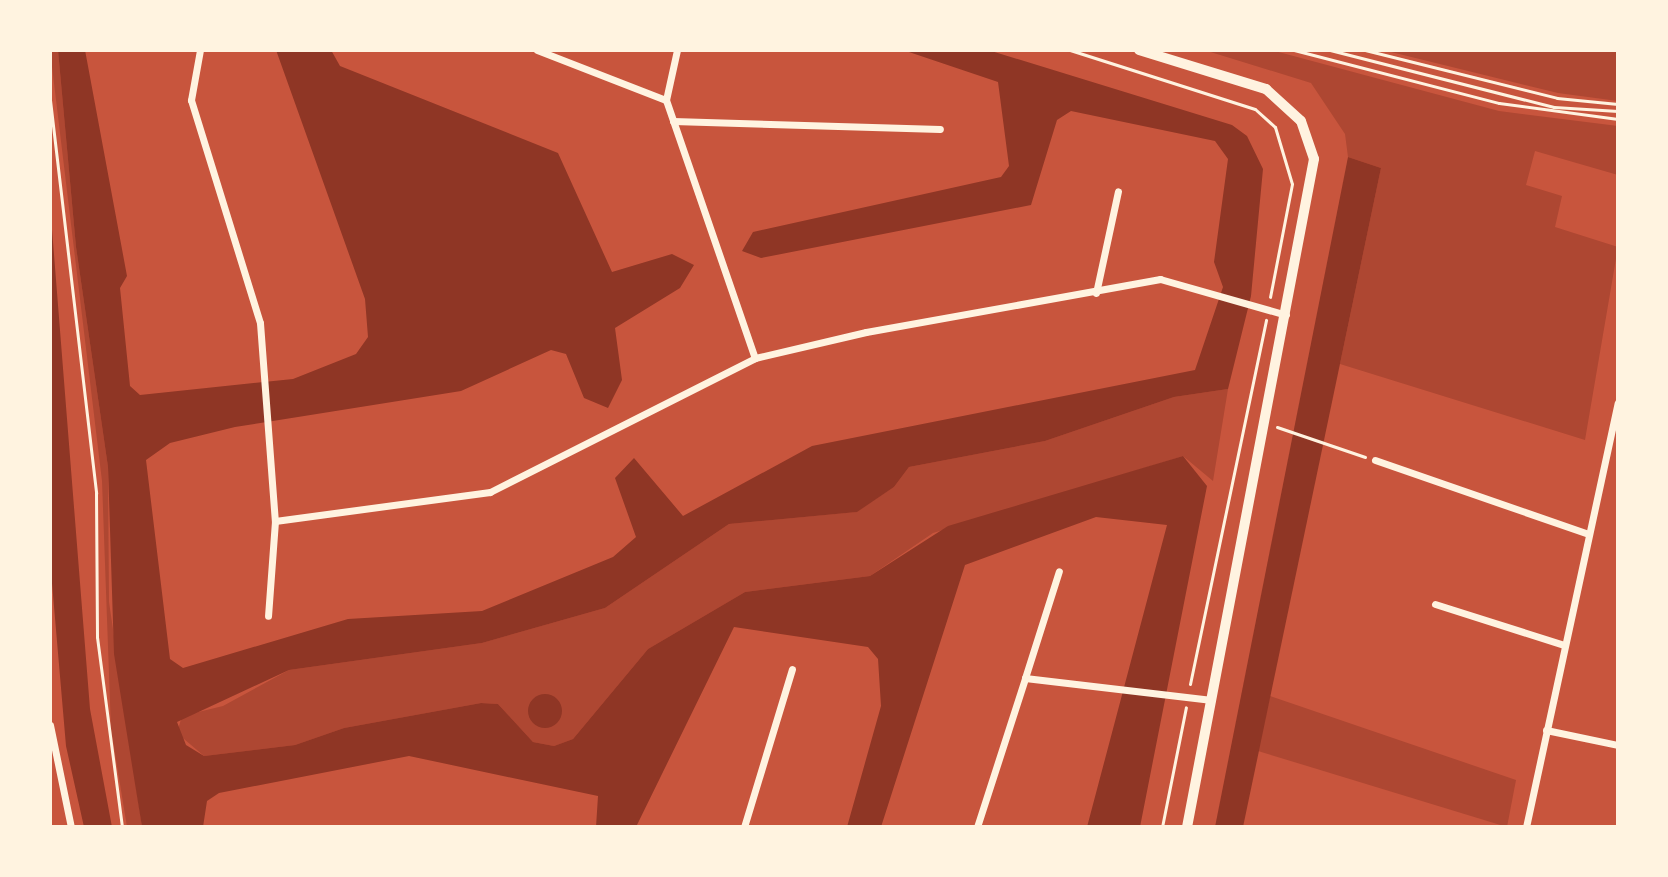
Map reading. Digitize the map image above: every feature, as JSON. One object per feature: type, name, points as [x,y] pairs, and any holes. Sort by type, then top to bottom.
[{"type":"main road","points":[[1139,50],[1250,81],[1301,121],[1315,174],[1187,827]]},
{"type":"street","points":[[200,50],[191,100],[260,323],[275,521],[268,616]]},
{"type":"street","points":[[537,50],[666,100]]},
{"type":"street","points":[[677,50],[666,100],[755,358]]},
{"type":"street","points":[[673,121],[940,129]]},
{"type":"street","points":[[1096,293],[1118,191]]},
{"type":"street","points":[[275,521],[490,492],[755,358],[1160,279],[1288,316]]},
{"type":"street","points":[[1526,827],[1618,403]]},
{"type":"street","points":[[1375,460],[1589,534]]},
{"type":"street","points":[[977,827],[1059,571]]},
{"type":"street","points":[[1435,604],[1564,645]]},
{"type":"street","points":[[744,827],[792,669]]},
{"type":"street","points":[[1025,678],[1212,700]]},
{"type":"street","points":[[50,725],[71,827]]},
{"type":"street","points":[[1546,730],[1618,745]]},
{"type":"path","points":[[1070,50],[1255,109],[1275,127],[1292,184],[1162,827]]},
{"type":"path","points":[[1294,50],[1499,103],[1618,119]]},
{"type":"path","points":[[1330,50],[1554,107],[1618,111]]},
{"type":"path","points":[[1365,50],[1557,98],[1618,104]]},
{"type":"path","points":[[50,100],[96,493],[97,637],[122,827]]},
{"type":"path","points":[[1288,431],[1375,460]]},
{"type":"shaded area","points":[[50,50],[58,50],[76,247],[108,467],[109,602],[142,827],[127,827],[111,729],[102,481]]},
{"type":"shaded area","points":[[58,50],[85,50],[127,276],[120,288],[130,386],[140,395],[293,379],[356,354],[368,337],[365,299],[276,50],[331,50],[340,66],[558,153],[612,272],[672,254],[694,265],[680,288],[615,328],[622,380],[608,408],[584,398],[566,354],[551,350],[461,391],[235,427],[170,443],[146,460],[170,659],[183,668],[348,619],[482,611],[613,557],[636,537],[615,478],[634,458],[683,516],[812,446],[1195,370],[1223,287],[1214,262],[1228,159],[1215,141],[1071,111],[1057,120],[1031,205],[761,258],[742,251],[753,232],[1001,177],[1009,166],[998,82],[903,50],[988,50],[1232,125],[1247,136],[1263,169],[1251,296],[1228,389],[1174,397],[1045,441],[909,467],[894,487],[857,512],[729,524],[605,608],[482,643],[289,670],[177,722],[186,745],[204,756],[295,745],[344,728],[481,703],[498,704],[533,742],[554,746],[573,739],[648,649],[745,592],[870,576],[948,526],[1183,456],[1207,486],[1140,827],[1087,827],[1167,525],[1096,517],[965,565],[881,827],[847,827],[881,706],[878,659],[868,647],[734,627],[636,827],[596,827],[598,796],[409,756],[219,793],[207,801],[203,827],[142,827],[114,654],[108,467],[76,247]]},
{"type":"shaded area","points":[[1204,50],[1271,50],[1499,111],[1618,126],[1618,175],[1535,151],[1526,185],[1562,196],[1555,227],[1618,247],[1585,440],[1340,364],[1381,168],[1348,157],[1345,134],[1311,83]]},
{"type":"shaded area","points":[[1383,50],[1618,50],[1618,101],[1558,93]]},
{"type":"shaded area","points":[[1348,157],[1381,168],[1243,827],[1215,827]]},
{"type":"shaded area","points":[[50,204],[90,709],[112,827],[84,827],[66,746],[50,560]]},
{"type":"shaded area","points":[[1228,389],[1213,481],[1183,456],[933,533],[870,576],[745,592],[648,649],[573,739],[554,746],[533,742],[498,704],[481,703],[344,728],[295,745],[204,756],[177,733],[182,716],[223,706],[289,670],[482,643],[605,608],[729,524],[856,512],[894,487],[909,467],[1045,441],[1174,397]]},
{"type":"shaded area","points":[[545,694],[557,699],[562,711],[557,723],[545,728],[533,723],[528,711],[533,699]]},
{"type":"shaded area","points":[[1270,696],[1516,780],[1507,827],[1258,751]]}]
